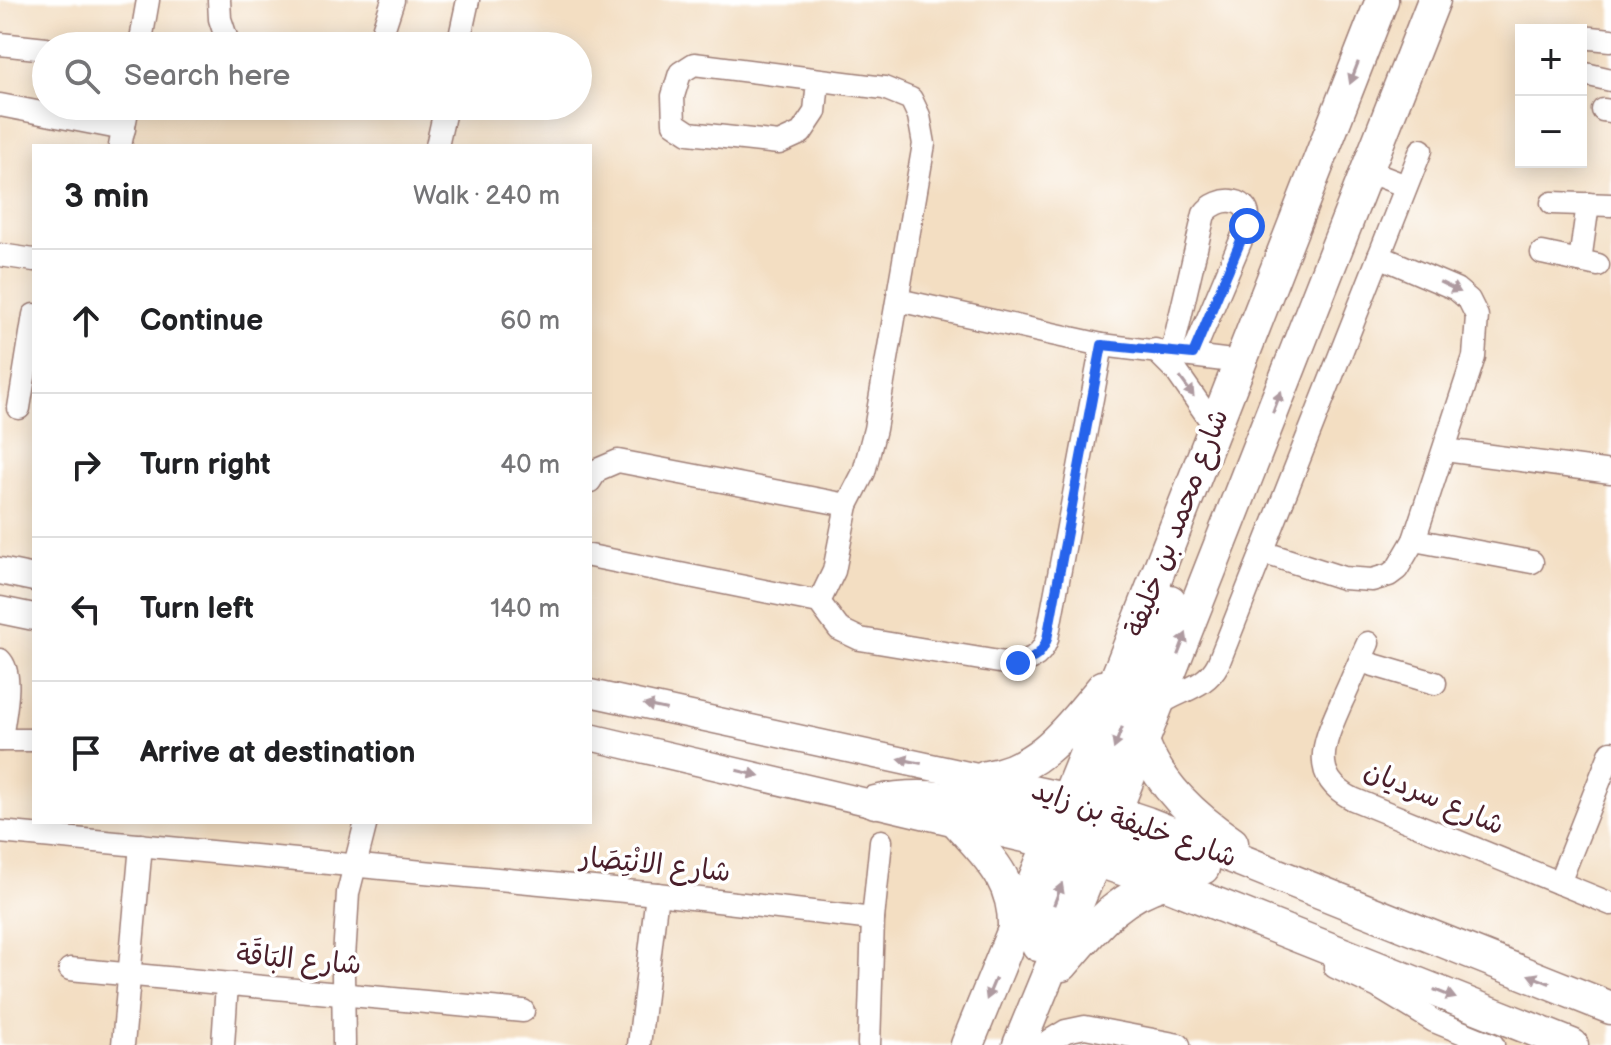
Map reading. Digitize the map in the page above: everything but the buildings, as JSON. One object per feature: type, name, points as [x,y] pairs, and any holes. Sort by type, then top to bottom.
[{"type":"highway","name":"شارع محمد بن خليفة","points":[[1019,1045],[1044,986],[1121,667],[1382,0]]},
{"type":"highway","name":"شارع محمد بن خليفة","points":[[967,1045],[1014,934],[1143,742],[1434,0]]},
{"type":"highway","points":[[1000,1045],[1173,592],[1177,562],[1174,531]]},
{"type":"highway","points":[[986,777],[1011,772],[1045,753],[1121,667]]},
{"type":"highway","points":[[1143,742],[1156,770],[1191,813],[1278,875]]},
{"type":"highway","points":[[875,802],[910,796],[946,797],[1083,828],[1302,903],[1336,907],[1353,905]]},
{"type":"highway","points":[[956,821],[1002,872],[1013,909],[1014,934]]},
{"type":"highway","name":"شارع خليفة بن زايد","points":[[1083,828],[1278,875],[1611,1008]]},
{"type":"highway","name":"شارع خليفة بن زايد","points":[[1083,828],[1164,883],[1572,1045]]},
{"type":"highway","points":[[1044,986],[1096,927],[1128,898],[1142,889],[1164,883]]},
{"type":"main road","points":[[0,571],[32,578]]},
{"type":"main road","points":[[0,610],[32,617]]},
{"type":"main road","name":"شارع خليفة بن زايد","points":[[592,693],[986,777],[1083,828]]},
{"type":"main road","name":"شارع خليفة بن زايد","points":[[592,737],[956,821],[1083,828]]},
{"type":"street","points":[[142,32],[148,0]]},
{"type":"street","points":[[219,0],[224,32]]},
{"type":"street","points":[[383,32],[393,0]]},
{"type":"street","points":[[461,32],[468,0]]},
{"type":"street","points":[[1587,38],[1611,40]]},
{"type":"street","points":[[0,44],[32,47]]},
{"type":"street","points":[[818,80],[815,112],[801,133],[779,143],[689,133],[674,123],[673,96],[680,73],[694,64],[884,88],[911,99],[919,116],[924,144],[875,429],[864,472],[847,505],[834,571],[819,602]]},
{"type":"street","points":[[1587,74],[1611,80]]},
{"type":"street","points":[[0,105],[32,114]]},
{"type":"street","points":[[55,120],[122,138]]},
{"type":"street","points":[[437,144],[443,120]]},
{"type":"street","points":[[1157,706],[1174,695],[1199,686],[1214,671],[1421,150]]},
{"type":"street","points":[[1367,171],[1406,186]]},
{"type":"street","points":[[1173,352],[1211,311],[1247,226],[1247,209],[1241,202],[1217,203],[1204,214],[1173,352],[1176,371],[1215,427]]},
{"type":"street","points":[[1552,203],[1611,205]]},
{"type":"street","points":[[1542,253],[1589,263],[1588,204]]},
{"type":"street","points":[[0,255],[32,260]]},
{"type":"street","points":[[1262,552],[1343,578],[1372,580],[1397,569],[1414,540],[1474,357],[1477,316],[1469,300],[1456,289],[1379,256]]},
{"type":"street","points":[[898,300],[1102,345],[1240,362]]},
{"type":"street","points":[[1183,301],[1211,311]]},
{"type":"street","points":[[18,407],[32,326]]},
{"type":"street","points":[[592,556],[819,602],[839,629],[860,639],[1005,663],[1018,663],[1036,657],[1047,639],[1102,345]]},
{"type":"street","points":[[1445,450],[1611,472]]},
{"type":"street","points":[[592,478],[597,470],[618,461],[847,505]]},
{"type":"street","points":[[1414,540],[1532,562]]},
{"type":"street","name":"شارع سرديان","points":[[1435,683],[1364,652],[1324,742],[1323,760],[1333,784],[1353,799],[1611,904]]},
{"type":"street","points":[[0,660],[6,665],[8,678],[0,740],[32,740]]},
{"type":"street","points":[[1559,883],[1606,777],[1611,752]]},
{"type":"street","points":[[344,1045],[342,994],[347,908],[353,867],[365,824]]},
{"type":"street","name":"شارع الانْتِصَار","points":[[0,832],[44,829],[141,845],[657,894],[873,919]]},
{"type":"street","points":[[869,1045],[873,919],[881,841]]},
{"type":"street","points":[[123,1045],[141,845]]},
{"type":"street","points":[[639,1045],[657,894]]},
{"type":"street","points":[[1260,921],[1306,955],[1378,987],[1434,1021],[1493,1045]]},
{"type":"street","name":"شارع البَاقَة","points":[[70,969],[523,1011]]},
{"type":"street","points":[[223,1045],[227,984]]},
{"type":"street","points":[[1043,1045],[1075,1028],[1107,1038],[1179,1045]]},
{"type":"route","points":[[1018,663],[1036,657],[1047,639],[1102,345],[1193,354],[1247,226]]}]
